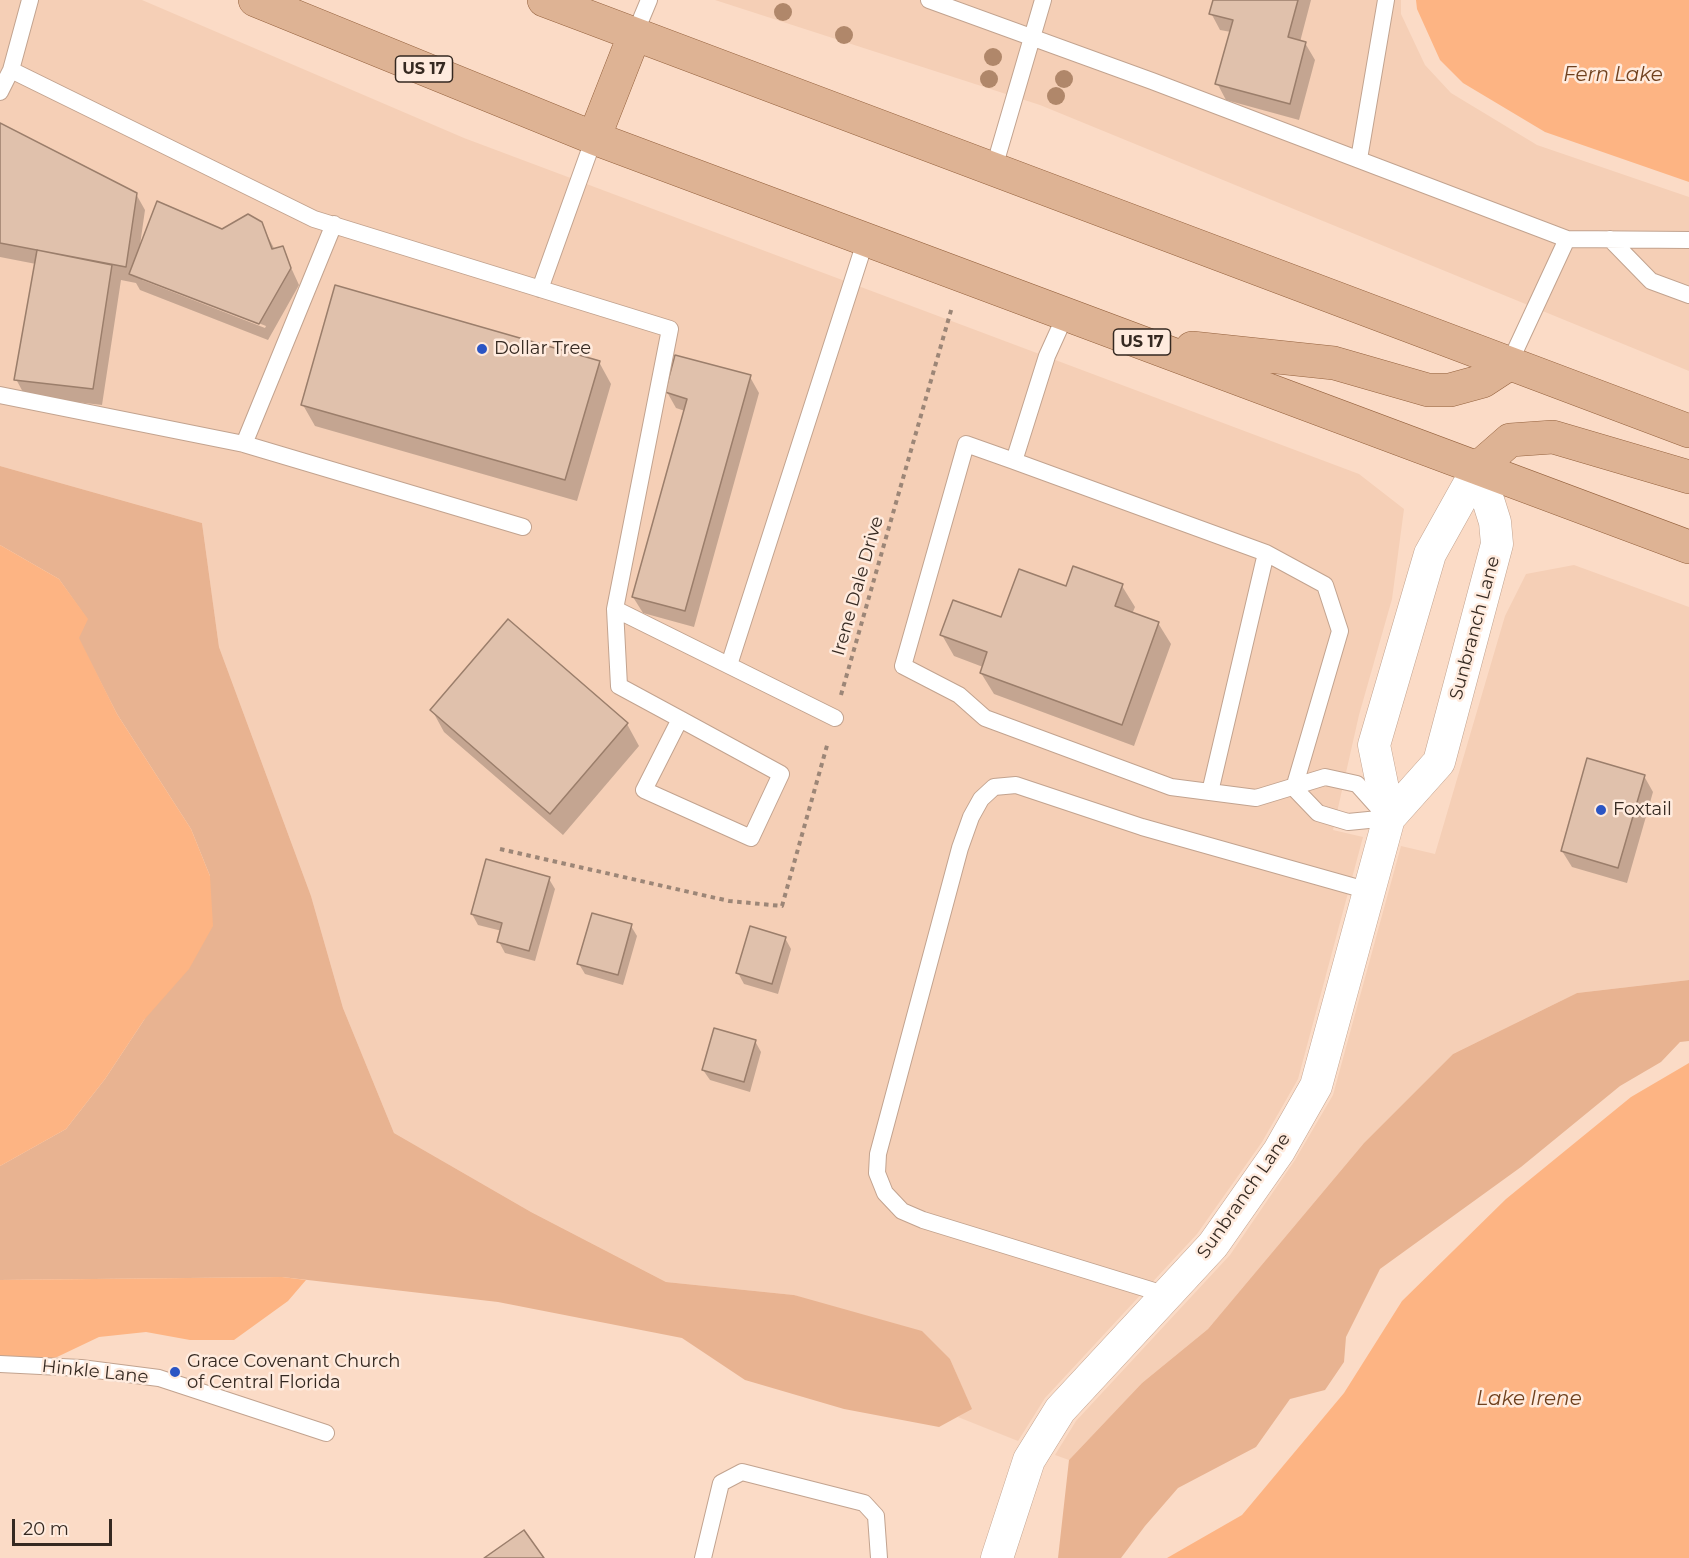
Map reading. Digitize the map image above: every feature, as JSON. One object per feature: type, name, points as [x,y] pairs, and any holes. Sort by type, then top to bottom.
[{"type":"main road","name":"US 17","points":[[255,0],[594,138],[1689,547]]},
{"type":"main road","points":[[544,0],[634,36],[1689,431]]},
{"type":"main road","points":[[594,138],[634,36]]},
{"type":"main road","points":[[1143,342],[1334,363],[1428,390],[1450,390],[1483,381],[1509,364]]},
{"type":"main road","points":[[1478,468],[1510,440],[1553,437],[1689,477]]},
{"type":"street","name":"Sunbranch Lane","points":[[1389,818],[1374,745],[1430,554],[1478,468]]},
{"type":"street","name":"Sunbranch Lane","points":[[997,1558],[1029,1460],[1060,1410],[1213,1245],[1279,1150],[1316,1086],[1389,818],[1439,762],[1497,544],[1495,522],[1478,468]]},
{"type":"lane","points":[[0,92],[11,70],[30,0]]},
{"type":"lane","points":[[634,36],[649,0]]},
{"type":"lane","points":[[929,0],[1359,159],[1567,239],[1689,240]]},
{"type":"lane","points":[[993,171],[1043,0]]},
{"type":"lane","points":[[1359,159],[1386,0]]},
{"type":"lane","points":[[11,70],[314,219],[670,329],[615,609],[619,686],[680,719],[781,774],[751,838],[644,790],[680,719]]},
{"type":"lane","points":[[540,289],[594,138]]},
{"type":"lane","points":[[244,444],[334,224]]},
{"type":"lane","points":[[729,665],[866,238]]},
{"type":"lane","points":[[1509,364],[1567,239]]},
{"type":"lane","points":[[1610,239],[1651,281],[1689,295]]},
{"type":"lane","points":[[1014,461],[1047,356],[1066,314]]},
{"type":"lane","points":[[0,395],[244,444],[523,527]]},
{"type":"lane","points":[[1294,788],[1340,631],[1325,585],[1266,553],[966,444],[903,666],[959,695],[985,718],[1171,787],[1256,798],[1294,788],[1325,777],[1357,784],[1389,818]]},
{"type":"lane","points":[[1210,792],[1266,553]]},
{"type":"lane","points":[[615,609],[835,718]]},
{"type":"lane","points":[[1167,1295],[923,1220],[902,1211],[885,1193],[877,1173],[878,1154],[960,848],[971,818],[981,799],[994,787],[1016,784],[1142,827],[1369,891]]},
{"type":"lane","points":[[1294,788],[1318,813],[1348,822],[1389,818]]},
{"type":"lane","name":"Hinkle Lane","points":[[0,1364],[81,1368],[159,1378],[326,1433]]},
{"type":"lane","points":[[703,1558],[721,1483],[742,1472],[864,1503],[876,1516],[879,1558]]},
{"type":"path","name":"Irene Dale Drive","points":[[500,849],[729,901],[782,906],[962,274]]},
{"type":"shaded area","points":[[0,0],[142,0],[464,138],[1359,474],[1404,509],[1392,599],[1359,715],[1333,830],[1363,837],[1298,1079],[1262,1142],[1197,1234],[1045,1398],[1018,1441],[958,1417],[971,1408],[950,1359],[794,1295],[666,1282],[531,1212],[394,1133],[343,1008],[311,896],[219,647],[202,523],[0,466]]},
{"type":"shaded area","points":[[715,0],[1401,0],[1401,14],[1425,65],[1451,93],[1537,145],[1689,197],[1689,371],[1040,105]]},
{"type":"shaded area","points":[[0,466],[202,523],[219,647],[311,896],[343,1008],[394,1133],[531,1212],[666,1282],[794,1295],[922,1331],[950,1359],[972,1409],[939,1427],[844,1409],[745,1380],[682,1338],[498,1302],[282,1277],[0,1280],[0,1166],[66,1129],[105,1079],[144,1020],[210,876],[191,829],[117,714],[78,638],[87,619],[59,579],[0,545]]},
{"type":"shaded area","points":[[1574,565],[1689,607],[1689,980],[1577,993],[1453,1054],[1364,1143],[1208,1329],[1142,1383],[1069,1460],[1055,1455],[1076,1421],[1230,1255],[1295,1160],[1333,1095],[1401,846],[1435,854],[1505,616],[1526,574]]},
{"type":"shaded area","points":[[1689,980],[1689,1041],[1680,1042],[1661,1062],[1620,1086],[1521,1167],[1380,1269],[1346,1337],[1344,1362],[1325,1390],[1290,1399],[1256,1447],[1178,1488],[1121,1558],[1058,1558],[1069,1460],[1142,1383],[1208,1329],[1364,1143],[1453,1054],[1577,993]]},
{"type":"water","name":"Fern Lake","points":[[1416,0],[1689,0],[1689,182],[1545,132],[1463,83],[1440,60],[1417,9]]},
{"type":"water","points":[[0,545],[59,579],[88,619],[79,638],[117,714],[191,829],[210,876],[213,926],[189,969],[144,1020],[105,1079],[66,1129],[0,1166]]},
{"type":"water","name":"Lake Irene","points":[[1689,1063],[1689,1558],[1167,1558],[1242,1515],[1344,1393],[1402,1301],[1506,1199],[1631,1097]]},
{"type":"water","points":[[282,1277],[306,1280],[288,1301],[234,1340],[190,1340],[146,1332],[99,1337],[57,1357],[0,1369],[0,1280]]},
{"type":"building","points":[[1213,0],[1298,0],[1288,37],[1306,42],[1290,104],[1215,84],[1233,20],[1209,14]]},
{"type":"building","points":[[0,123],[137,193],[126,267],[0,243]]},
{"type":"building","points":[[157,201],[222,229],[248,214],[262,222],[272,249],[283,246],[291,268],[259,324],[129,274]]},
{"type":"building","points":[[37,250],[112,265],[93,389],[14,380]]},
{"type":"building","points":[[335,285],[600,361],[565,480],[301,405]]},
{"type":"building","points":[[675,355],[751,375],[685,611],[632,597],[687,399],[665,392]]},
{"type":"building","points":[[1073,566],[1123,584],[1115,606],[1159,622],[1122,725],[980,673],[987,652],[940,635],[953,600],[1001,617],[1019,569],[1066,586]]},
{"type":"building","points":[[508,619],[628,723],[550,814],[430,710]]},
{"type":"building","points":[[1587,758],[1645,775],[1618,868],[1561,851]]},
{"type":"building","points":[[486,859],[550,877],[529,951],[497,942],[502,923],[471,914]]},
{"type":"building","points":[[592,913],[632,924],[618,975],[577,964]]},
{"type":"building","points":[[750,926],[786,937],[772,984],[736,973]]},
{"type":"building","points":[[714,1028],[756,1040],[744,1082],[702,1070]]},
{"type":"building","points":[[524,1530],[544,1558],[484,1558]]},
{"type":"place","name":"Dollar Tree","points":[[482,349]]},
{"type":"place","name":"Foxtail","points":[[1601,810]]},
{"type":"place","name":"Grace Covenant Church of Central Florida","points":[[175,1372]]}]
